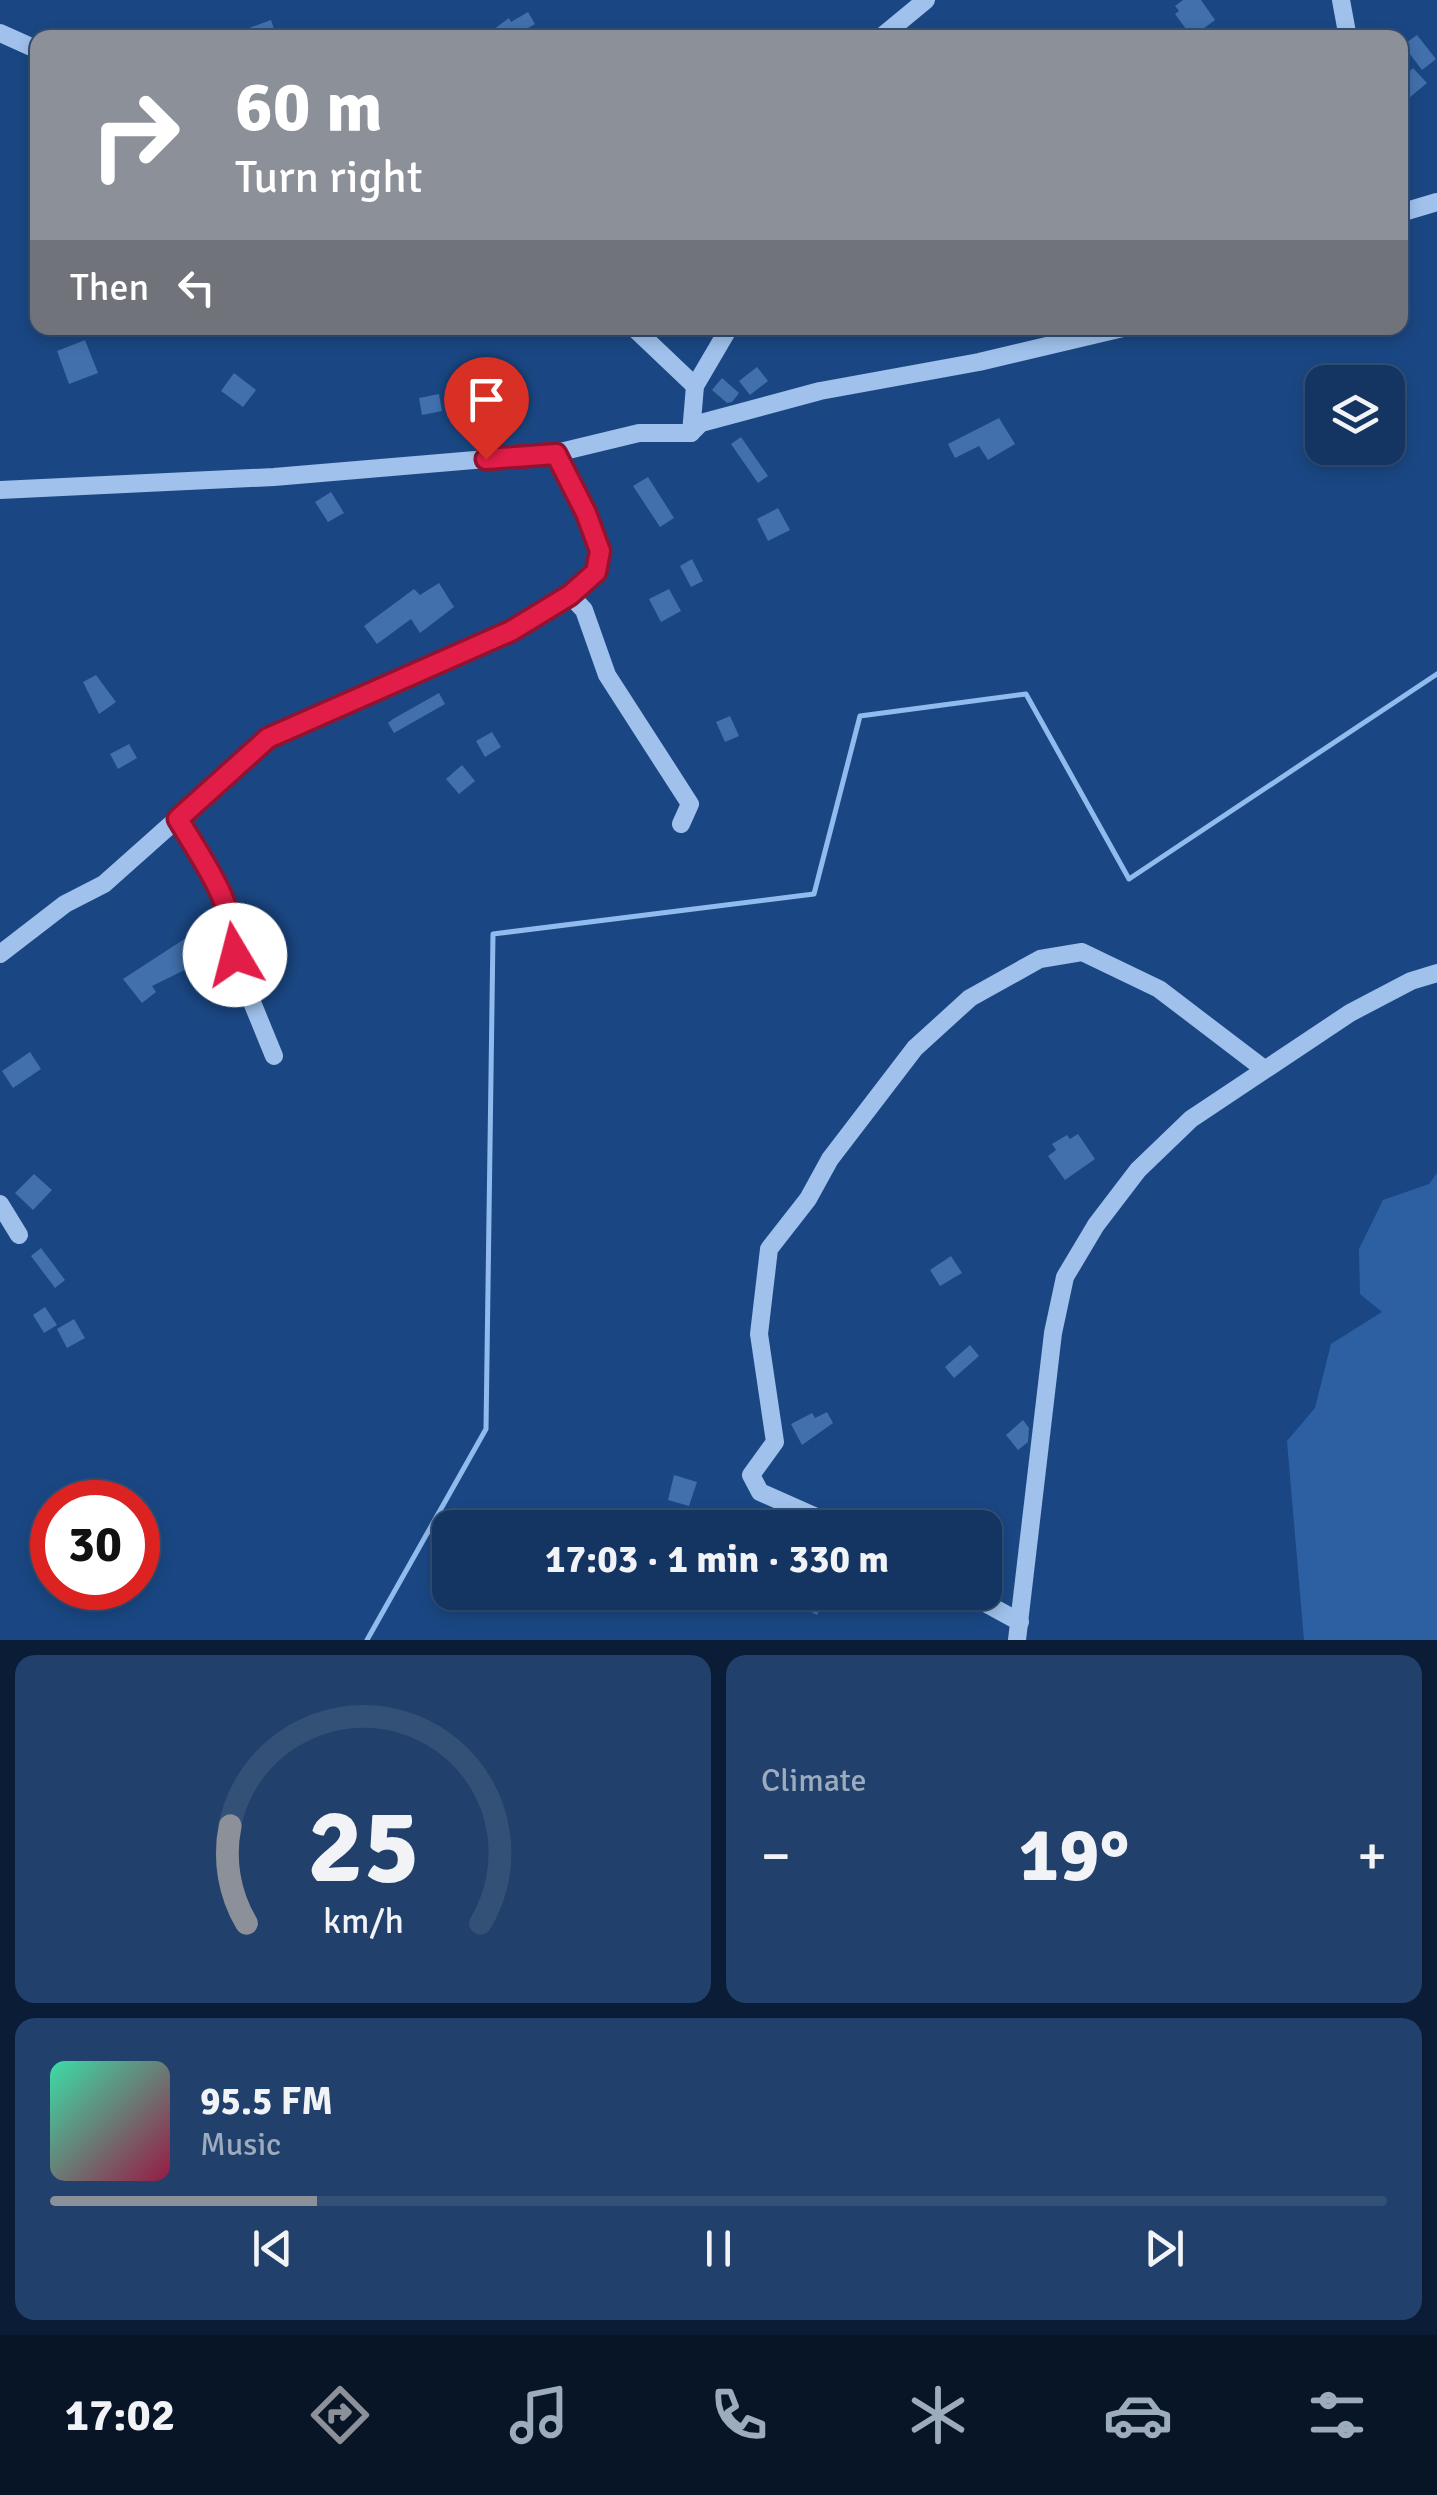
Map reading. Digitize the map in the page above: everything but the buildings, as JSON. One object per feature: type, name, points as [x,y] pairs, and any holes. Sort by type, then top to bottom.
[{"type":"street","points":[[890,30],[926,0]]},
{"type":"street","points":[[1341,0],[1347,30]]},
{"type":"street","points":[[0,33],[30,46]]},
{"type":"street","points":[[1408,211],[1437,202]]},
{"type":"street","points":[[641,335],[695,386]]},
{"type":"street","points":[[690,433],[695,386],[725,335]]},
{"type":"street","points":[[0,490],[274,478],[556,454],[639,433],[690,433],[701,423],[820,392],[980,362],[1094,335]]},
{"type":"street","points":[[0,954],[64,904],[104,884],[268,738],[511,631],[570,595],[596,572],[600,551],[556,454]]},
{"type":"street","points":[[570,595],[584,610],[607,675],[690,804],[681,824]]},
{"type":"street","points":[[178,819],[232,916],[238,968],[274,1056]]},
{"type":"street","points":[[800,1510],[760,1492],[751,1475],[774,1442],[759,1334],[770,1249],[808,1199],[830,1159],[915,1048],[970,998],[1040,959],[1082,952],[1159,989],[1264,1069]]},
{"type":"street","points":[[1018,1631],[1022,1567],[1034,1518],[1053,1333],[1066,1278],[1096,1225],[1138,1170],[1191,1119],[1350,1013],[1410,981],[1437,974]]},
{"type":"street","points":[[0,1204],[19,1235]]},
{"type":"street","points":[[989,1610],[1018,1631]]},
{"type":"shaded area","points":[[1437,1173],[1437,1640],[1304,1640],[1287,1441],[1315,1408],[1331,1344],[1382,1312],[1360,1294],[1359,1249],[1383,1200],[1429,1184]]},
{"type":"waterway","points":[[367,1640],[486,1429],[493,934],[814,894],[860,716],[1026,694],[1129,879],[1437,674]]},
{"type":"route","points":[[235,955],[232,916],[178,819],[268,738],[511,631],[570,595],[596,572],[600,551],[556,454],[486,459]]}]
